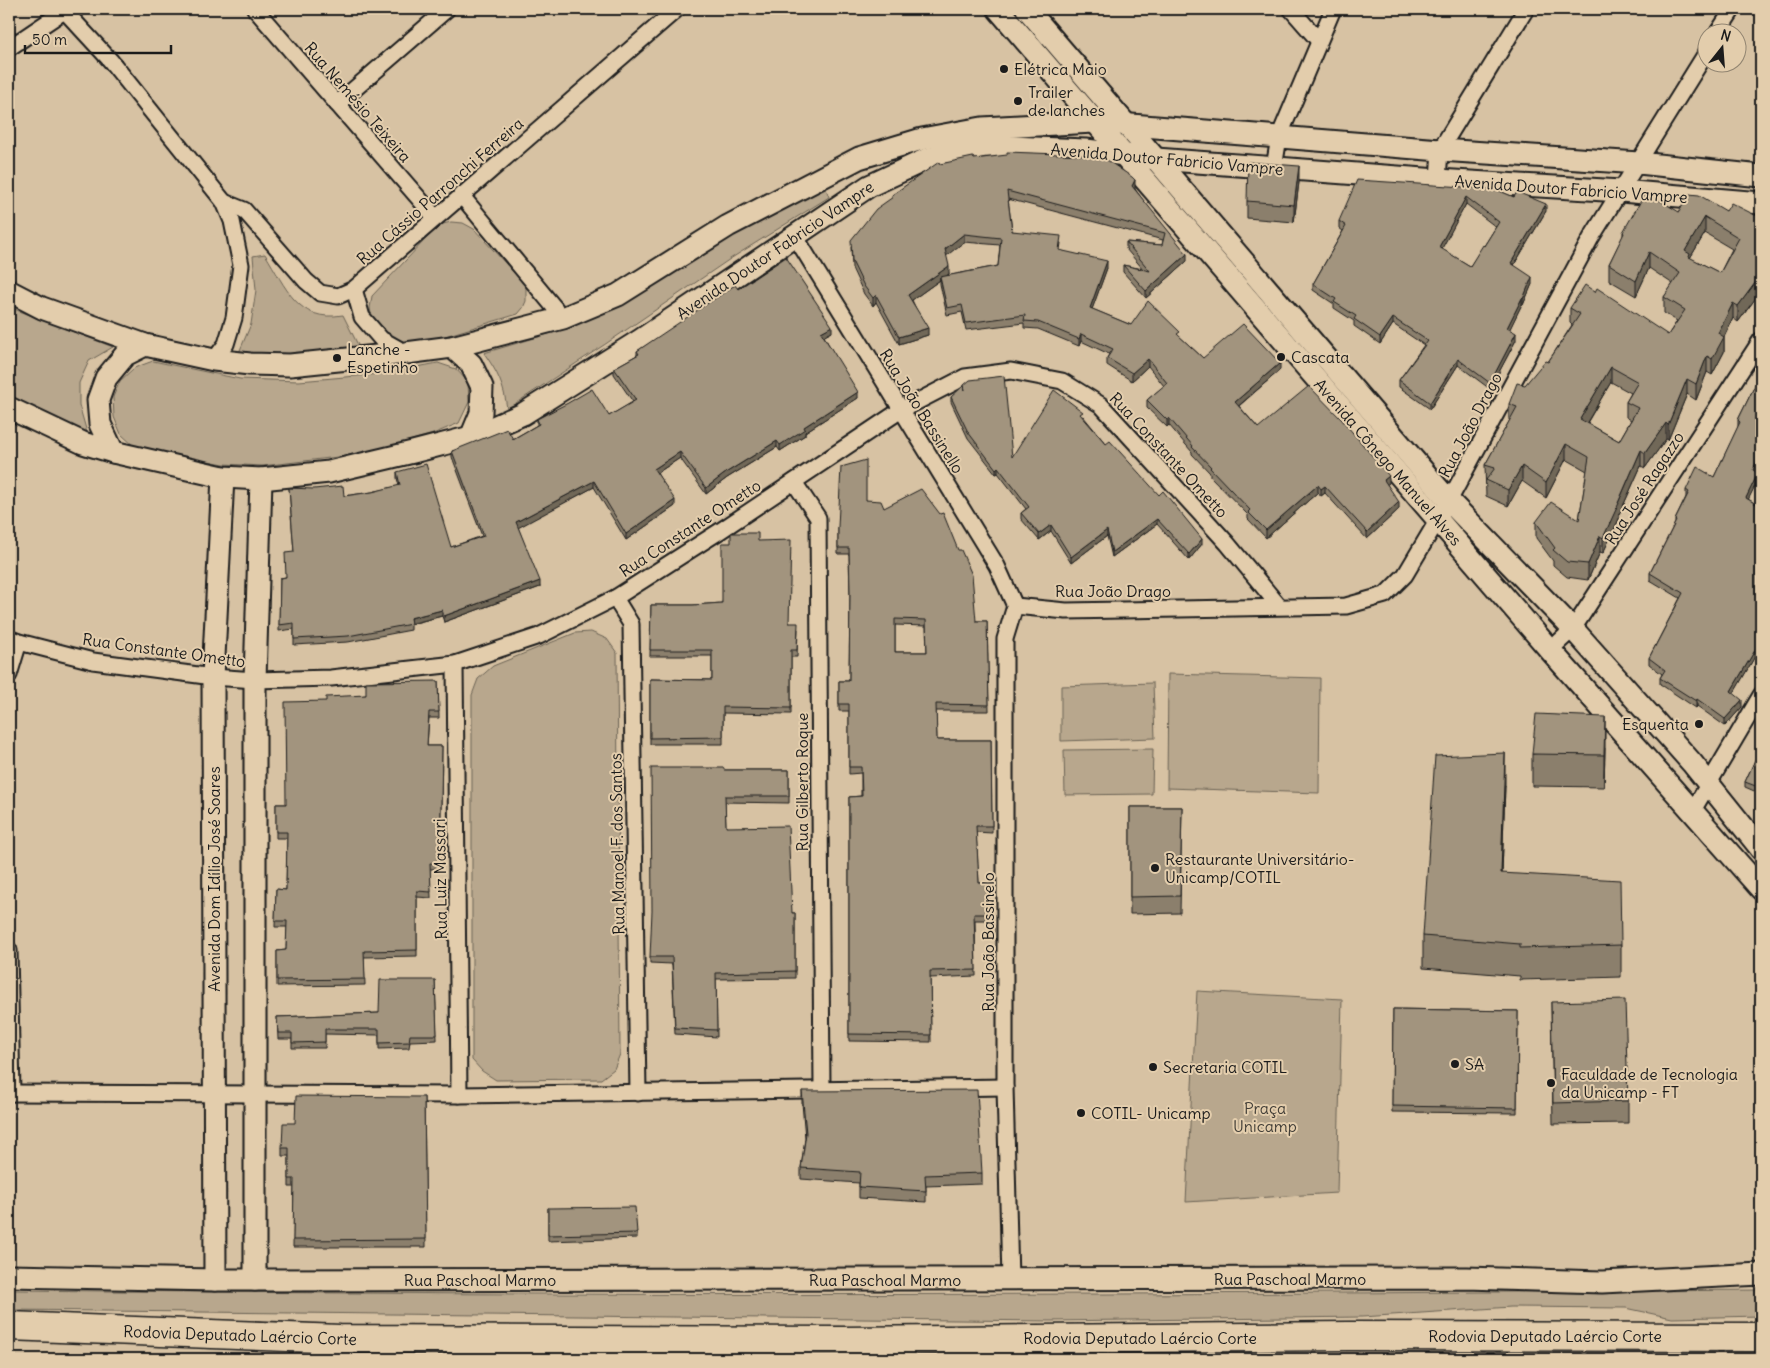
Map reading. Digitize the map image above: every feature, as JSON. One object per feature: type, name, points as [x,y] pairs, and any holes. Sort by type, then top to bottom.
[{"type":"highway","name":"Rodovia Deputado Laércio Corte","points":[[9,1326],[340,1339],[854,1341],[1369,1336],[1761,1337]]},
{"type":"street","name":"Rua Nemésio Teixeira","points":[[255,9],[435,217]]},
{"type":"street","name":"Rua Cássio Parronchi Ferreira","points":[[224,202],[244,210],[306,281],[320,293],[338,296],[354,289],[677,9]]},
{"type":"street","name":"Avenida Cônego Manuel Alves","points":[[998,9],[1550,650],[1761,889]]},
{"type":"street","name":"Avenida Cônego Manuel Alves","points":[[1026,9],[1449,501],[1573,629],[1692,763],[1761,849]]},
{"type":"street","points":[[1291,9],[1319,41]]},
{"type":"street","points":[[1274,168],[1279,137],[1333,9]]},
{"type":"street","points":[[1438,180],[1440,150],[1526,9]]},
{"type":"street","points":[[1725,22],[1733,9]]},
{"type":"street","points":[[9,48],[63,10],[110,60],[224,202],[232,221],[241,265],[234,318],[226,344],[214,360]]},
{"type":"street","points":[[337,104],[442,10]]},
{"type":"street","name":"Rua João Drago","points":[[1014,606],[1066,611],[1346,606],[1385,596],[1405,575],[1438,520],[1591,238],[1698,66]]},
{"type":"street","name":"Avenida Doutor Fabricio Vampre","points":[[9,291],[42,308],[145,345],[214,360],[250,364],[290,365],[452,347],[563,318],[618,295],[728,226],[859,158],[922,139],[982,128],[1094,122],[1440,150],[1638,163],[1761,176]]},
{"type":"street","name":"Avenida Doutor Fabricio Vampre","points":[[9,408],[83,443],[223,477],[260,479],[329,472],[470,437],[522,414],[639,341],[869,186],[927,159],[986,146],[1086,150],[1156,159],[1438,180],[1621,191],[1761,203]]},
{"type":"street","points":[[461,195],[563,318]]},
{"type":"street","name":"Rua João Bassinello","points":[[795,236],[997,566],[1014,606]]},
{"type":"street","points":[[354,289],[362,317],[381,339],[406,353]]},
{"type":"street","name":"Rua José Ragazzo","points":[[1550,650],[1573,629],[1761,340]]},
{"type":"street","points":[[114,452],[100,424],[98,400],[106,378],[125,356],[145,345]]},
{"type":"street","points":[[452,347],[471,364],[482,387],[481,413],[470,437]]},
{"type":"street","name":"Rua Constante Ometto","points":[[14,640],[93,661],[213,677],[255,680],[330,678],[455,664],[539,636],[615,598],[901,410],[966,377],[1011,371],[1062,380],[1101,405],[1227,542],[1279,606]]},
{"type":"street","name":"Avenida Dom Idílio José Soares","points":[[216,1280],[213,677],[223,477]]},
{"type":"street","points":[[255,1280],[255,680],[260,479]]},
{"type":"street","name":"Rua Gilberto Roque","points":[[794,482],[818,518],[822,1089]]},
{"type":"street","name":"Rua Manoel F. dos Santos","points":[[615,598],[631,624],[638,1093]]},
{"type":"street","name":"Rua João Bassinelo","points":[[1010,1280],[1006,1087],[1005,638],[1014,606]]},
{"type":"street","points":[[9,675],[14,640]]},
{"type":"street","name":"Rua Luiz Massari","points":[[455,664],[459,1095]]},
{"type":"street","points":[[1692,812],[1761,695]]},
{"type":"street","points":[[9,950],[10,1093],[459,1095],[1006,1087]]},
{"type":"street","name":"Rua Paschoal Marmo","points":[[9,1276],[216,1280],[1467,1278],[1602,1282],[1761,1274]]},
{"type":"green space","points":[[824,183],[829,197],[730,259],[507,409],[500,380],[484,353],[565,329],[637,296],[746,228]]},
{"type":"green space","points":[[451,222],[463,223],[474,229],[526,286],[526,301],[523,308],[518,314],[422,343],[410,345],[387,338],[372,319],[370,308],[372,296],[439,225]]},
{"type":"green space","points":[[265,254],[287,290],[304,308],[327,316],[343,315],[362,353],[238,355],[251,324],[256,290],[253,256]]},
{"type":"green space","points":[[9,307],[113,347],[89,361],[79,383],[79,405],[88,436],[15,401],[9,396]]},
{"type":"green space","points":[[153,361],[240,379],[299,381],[379,374],[438,363],[456,369],[468,382],[469,402],[459,423],[433,434],[363,454],[262,466],[224,464],[135,447],[121,434],[114,417],[113,397],[120,381],[134,368]]},
{"type":"green space","points":[[591,632],[607,639],[617,653],[620,1054],[614,1069],[601,1079],[496,1080],[482,1071],[472,1060],[472,695],[478,679],[493,666],[575,633]]},
{"type":"green space","points":[[1168,674],[1320,678],[1319,793],[1167,788]]},
{"type":"green space","points":[[1153,683],[1155,738],[1061,741],[1061,686]]},
{"type":"green space","points":[[1153,749],[1152,794],[1065,795],[1064,750]]},
{"type":"green space","name":"Praça Unicamp","points":[[1197,991],[1342,999],[1337,1193],[1186,1202]]},
{"type":"green space","points":[[9,1290],[447,1294],[885,1294],[1761,1290],[1761,1316],[1672,1318],[1626,1308],[1511,1307],[1362,1317],[1051,1321],[9,1310]]},
{"type":"building","points":[[1007,152],[1085,155],[1104,158],[1132,177],[1135,180],[1132,186],[1187,254],[1146,291],[1123,265],[1150,271],[1126,242],[1162,245],[1165,233],[1007,191],[1012,231],[1061,236],[1059,250],[1107,261],[1090,308],[1131,325],[1148,301],[1180,332],[1177,334],[1203,358],[1243,324],[1280,363],[1235,402],[1258,428],[1309,386],[1342,420],[1389,476],[1384,480],[1399,502],[1367,532],[1325,486],[1321,489],[1318,485],[1266,530],[1248,512],[1250,510],[1210,468],[1169,418],[1167,420],[1147,400],[1167,383],[1148,359],[1132,373],[1107,358],[1113,349],[1081,334],[1079,339],[1038,322],[1024,321],[1025,315],[966,323],[962,305],[947,308],[940,277],[998,266],[1001,238],[964,234],[945,249],[949,266],[908,295],[928,328],[899,337],[876,295],[873,298],[864,286],[852,261],[851,240],[876,209],[893,197],[892,195],[939,162],[940,164],[973,157],[974,159],[1007,155]]},
{"type":"building","points":[[1248,162],[1299,166],[1294,205],[1247,201]]},
{"type":"building","points":[[1357,180],[1495,189],[1514,197],[1517,192],[1546,204],[1511,263],[1532,277],[1523,299],[1507,328],[1516,333],[1490,383],[1458,359],[1430,403],[1399,380],[1428,341],[1393,318],[1380,337],[1354,319],[1356,316],[1334,302],[1336,299],[1313,284],[1346,226],[1339,221]],"holes":[[[1466,197],[1499,222],[1470,266],[1439,247]]]},
{"type":"building","points":[[1646,192],[1679,212],[1689,194],[1699,195],[1726,211],[1731,203],[1759,217],[1761,213],[1761,275],[1738,306],[1733,303],[1718,333],[1724,337],[1712,359],[1707,356],[1696,384],[1687,379],[1668,425],[1666,423],[1645,453],[1641,450],[1603,538],[1600,536],[1588,564],[1567,562],[1553,550],[1555,548],[1536,522],[1551,502],[1579,520],[1589,457],[1566,444],[1546,483],[1522,466],[1508,490],[1486,480],[1495,468],[1485,465],[1517,407],[1509,404],[1517,383],[1525,385],[1545,361],[1548,362],[1580,314],[1570,308],[1585,285],[1595,292],[1597,288],[1668,335],[1685,310],[1664,297],[1680,273],[1649,252],[1636,281],[1609,264],[1623,232]],"holes":[[[1705,217],[1739,238],[1720,273],[1689,257],[1690,254],[1685,251]],[[1611,367],[1638,382],[1626,402],[1638,408],[1619,441],[1580,419]]]},
{"type":"building","points":[[786,257],[832,326],[821,332],[858,392],[780,445],[777,441],[727,472],[706,488],[680,452],[654,469],[675,500],[626,534],[594,481],[516,522],[540,581],[444,616],[442,610],[410,618],[411,624],[348,636],[294,639],[294,623],[279,625],[280,578],[286,577],[285,553],[294,552],[289,488],[314,489],[343,486],[344,496],[372,492],[400,485],[397,472],[426,464],[451,547],[484,536],[452,451],[507,429],[513,439],[539,424],[537,419],[592,389],[609,416],[636,400],[614,368],[639,354],[637,351],[735,285],[738,289]]},
{"type":"building","points":[[1761,373],[1761,452],[1753,470],[1758,473],[1746,498],[1761,507],[1761,640],[1731,691],[1742,700],[1725,719],[1697,699],[1696,701],[1660,678],[1665,670],[1649,658],[1683,593],[1650,573],[1689,492],[1686,490],[1697,467],[1714,477],[1740,422],[1738,420]]},
{"type":"building","points":[[1004,376],[1012,457],[1054,390],[1083,412],[1080,414],[1106,444],[1110,441],[1159,495],[1163,491],[1202,539],[1189,554],[1157,519],[1112,552],[1107,530],[1071,557],[1051,525],[1039,534],[1021,513],[1029,507],[998,467],[996,469],[968,432],[951,397],[963,386],[965,390],[964,385],[970,380]]},
{"type":"building","points":[[866,460],[866,500],[881,501],[884,508],[921,489],[940,514],[943,513],[958,550],[961,550],[972,575],[976,621],[987,621],[989,705],[936,704],[937,740],[991,740],[992,826],[976,826],[979,883],[989,883],[990,914],[974,914],[976,970],[930,971],[931,1035],[849,1034],[849,797],[862,796],[861,767],[849,767],[849,704],[839,704],[839,681],[849,681],[850,593],[849,548],[838,548],[841,467]],"holes":[[[895,619],[926,620],[927,652],[895,652]]]},
{"type":"building","points":[[731,533],[758,533],[758,541],[791,540],[789,623],[798,623],[797,650],[791,650],[791,708],[723,707],[723,737],[650,738],[650,679],[712,680],[712,650],[650,650],[651,605],[722,603],[722,543],[731,543]]},
{"type":"building","points":[[438,681],[439,712],[429,712],[427,746],[442,746],[440,863],[430,863],[431,892],[417,891],[417,950],[364,951],[365,979],[277,980],[277,951],[286,950],[287,921],[275,921],[276,889],[286,890],[287,832],[276,832],[276,804],[286,804],[285,702],[326,701],[326,697],[366,695],[366,682]]},
{"type":"building","points":[[1536,714],[1605,717],[1604,755],[1532,754]]},
{"type":"building","points":[[1761,747],[1761,788],[1745,782]]},
{"type":"building","points":[[1505,753],[1501,873],[1620,880],[1621,945],[1520,948],[1520,944],[1423,936],[1435,756]]},
{"type":"building","points":[[651,768],[789,770],[789,796],[725,796],[726,827],[788,826],[792,913],[795,913],[795,971],[716,973],[717,1030],[675,1028],[672,957],[650,957],[652,911]]},
{"type":"building","name":"Restaurante Universitário- Unicamp/COTIL","points":[[1130,807],[1182,807],[1180,896],[1130,897]]},
{"type":"building","points":[[380,980],[435,980],[437,1035],[410,1035],[409,1042],[379,1043],[379,1029],[325,1029],[325,1042],[292,1043],[292,1033],[278,1033],[277,1017],[379,1013]]},
{"type":"building","points":[[1625,1000],[1628,1101],[1553,1103],[1551,1002]]},
{"type":"building","name":"SA","points":[[1393,1009],[1518,1011],[1517,1108],[1392,1106]]},
{"type":"building","points":[[977,1090],[982,1173],[925,1175],[926,1191],[859,1187],[860,1172],[801,1168],[806,1133],[802,1091]]},
{"type":"building","points":[[296,1096],[424,1097],[426,1239],[293,1240],[294,1179],[289,1179],[289,1148],[282,1148],[283,1123],[295,1123]]},
{"type":"building","points":[[635,1207],[637,1233],[548,1235],[548,1208]]},
{"type":"place","name":"Elétrica Maio","points":[[1004,69]]},
{"type":"place","name":"Trailer de lanches","points":[[1018,101]]},
{"type":"place","name":"Cascata","points":[[1281,357]]},
{"type":"place","name":"Lanche - Espetinho","points":[[337,358]]},
{"type":"place","name":"Esquenta","points":[[1699,724]]},
{"type":"place","name":"Restaurante Universitário- Unicamp/COTIL","points":[[1155,868]]},
{"type":"place","name":"SA","points":[[1455,1064]]},
{"type":"place","name":"Secretaria COTIL","points":[[1153,1067]]},
{"type":"place","name":"Faculdade de Tecnologia da Unicamp - FT","points":[[1551,1083]]},
{"type":"place","name":"COTIL- Unicamp","points":[[1081,1113]]}]
